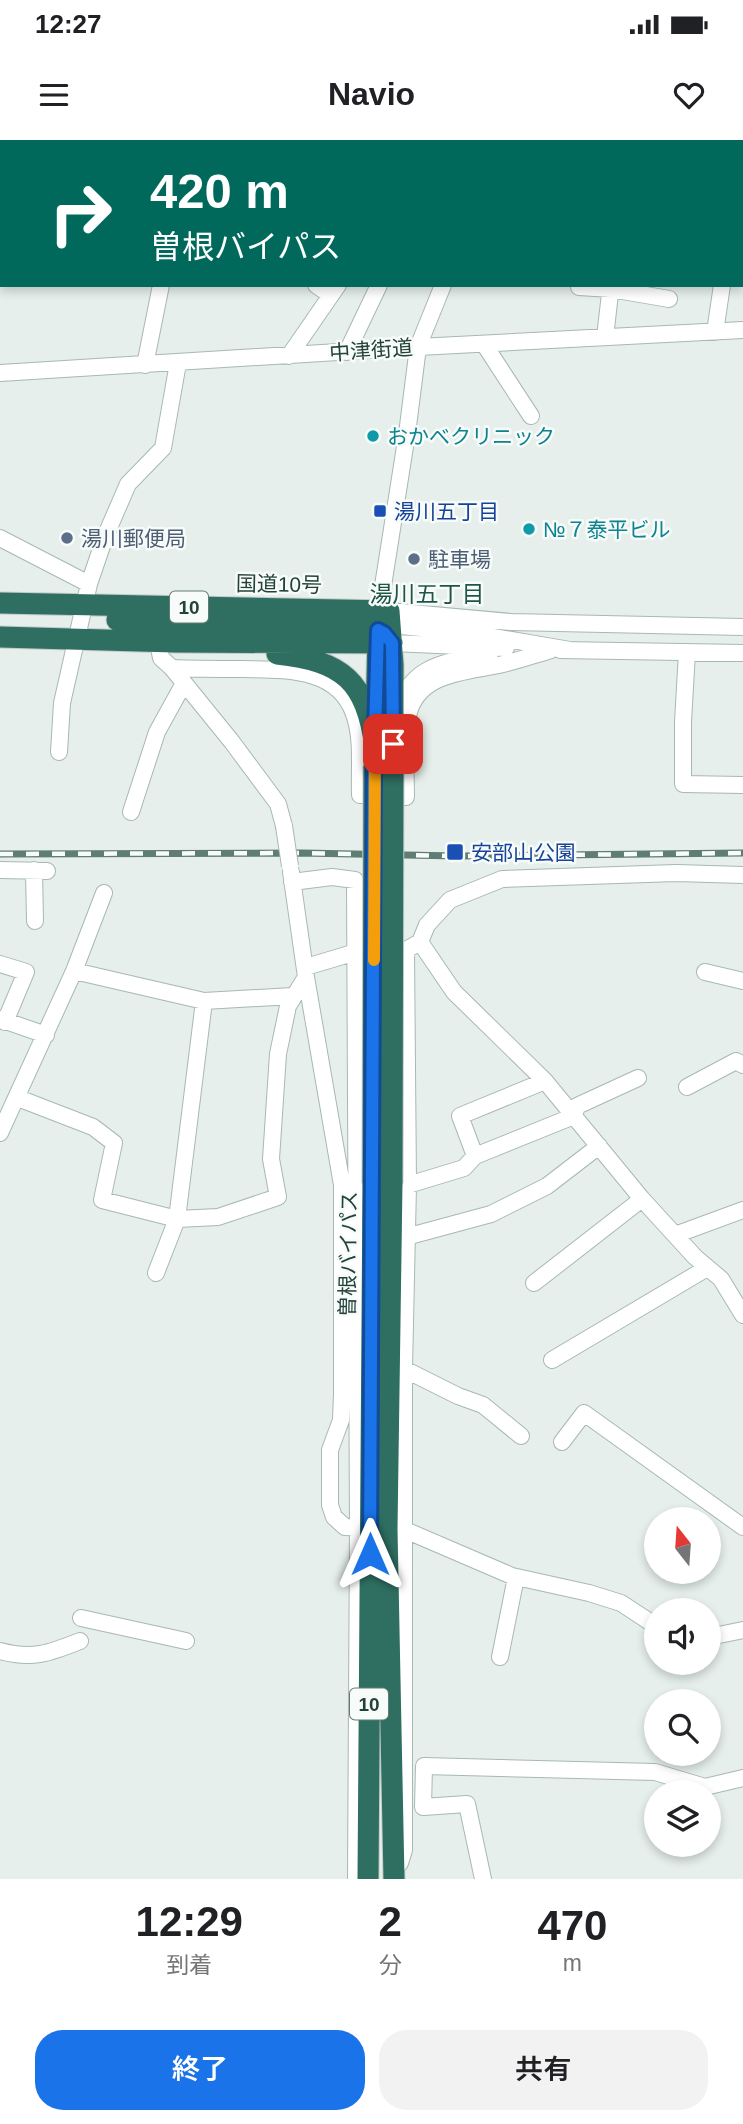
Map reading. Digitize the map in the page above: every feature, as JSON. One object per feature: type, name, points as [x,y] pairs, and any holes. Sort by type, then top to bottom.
[{"type":"highway","name":"国道10号","points":[[0,603],[166,642]]},
{"type":"highway","name":"国道10号","points":[[0,616],[80,621],[384,627]]},
{"type":"highway","name":"国道10号","points":[[0,637],[80,621]]},
{"type":"highway","name":"10","points":[[166,642],[384,627]]},
{"type":"highway","name":"曽根バイパス","points":[[368,1879],[391,1184],[384,627]]},
{"type":"highway","points":[[166,642],[297,656],[335,668],[358,691],[367,707],[384,755]]},
{"type":"highway","name":"曽根バイパス","points":[[380,1529],[395,1879]]},
{"type":"street","points":[[145,365],[162,287]]},
{"type":"street","points":[[347,352],[378,287]]},
{"type":"street","points":[[384,627],[385,579],[418,347],[442,287]]},
{"type":"street","points":[[605,337],[611,287]]},
{"type":"street","points":[[579,288],[611,287],[669,299]]},
{"type":"street","points":[[715,332],[722,287]]},
{"type":"street","points":[[289,356],[334,290]]},
{"type":"street","name":"中津街道","points":[[0,373],[743,330]]},
{"type":"street","points":[[484,344],[531,416]]},
{"type":"street","points":[[59,752],[62,703],[89,584],[128,484],[163,448],[178,363]]},
{"type":"street","points":[[0,538],[89,584]]},
{"type":"street","points":[[384,627],[511,622],[743,627]]},
{"type":"street","points":[[384,627],[401,626],[470,633],[570,650]]},
{"type":"street","points":[[384,627],[523,648],[743,653]]},
{"type":"street","points":[[166,642],[161,658],[232,742],[278,804],[284,826],[342,1185],[341,1420],[330,1450],[330,1504],[334,1517],[345,1527],[380,1529],[516,1577],[621,1603],[644,1618]]},
{"type":"street","points":[[384,755],[401,701],[411,682],[420,674],[442,663],[523,648]]},
{"type":"street","points":[[172,668],[283,670],[323,679],[344,695],[354,714],[359,740],[360,795],[406,797],[408,715],[419,693],[447,674],[503,664],[551,650]]},
{"type":"street","points":[[687,652],[683,784],[743,785]]},
{"type":"street","points":[[131,812],[157,732],[184,683]]},
{"type":"street","points":[[0,870],[41,871],[35,921]]},
{"type":"street","points":[[356,1879],[380,1529],[404,1369],[406,1237],[391,1184],[413,946],[427,925],[450,900],[502,879],[676,873],[743,875]]},
{"type":"street","points":[[291,874],[355,880],[380,1529]]},
{"type":"street","points":[[0,1133],[74,971],[104,893]]},
{"type":"street","points":[[18,1098],[93,1126],[114,1143],[102,1200],[177,1219],[218,1217],[278,1197],[271,1158],[278,1054],[288,1006],[293,996],[306,972],[356,952],[413,946]]},
{"type":"street","points":[[413,946],[454,992],[545,1080],[642,1199],[707,1268],[721,1279],[743,1315]]},
{"type":"street","points":[[0,964],[26,972],[3,1021],[46,1035]]},
{"type":"street","points":[[74,971],[204,1001],[293,996]]},
{"type":"street","points":[[705,972],[743,981]]},
{"type":"street","points":[[156,1273],[177,1219],[204,1001]]},
{"type":"street","points":[[687,1087],[736,1061],[743,1065]]},
{"type":"street","points":[[574,1116],[577,1106],[638,1078]]},
{"type":"street","points":[[475,1156],[460,1116],[545,1080]]},
{"type":"street","points":[[391,1184],[464,1168],[475,1156],[574,1116]]},
{"type":"street","points":[[406,1237],[491,1214],[547,1186],[599,1146]]},
{"type":"street","points":[[534,1283],[642,1199]]},
{"type":"street","points":[[675,1235],[743,1210]]},
{"type":"street","points":[[552,1360],[707,1268]]},
{"type":"street","points":[[404,1369],[458,1396],[483,1405],[521,1436]]},
{"type":"street","points":[[562,1442],[584,1413],[743,1527]]},
{"type":"street","points":[[500,1657],[516,1577]]},
{"type":"street","points":[[81,1618],[186,1641]]},
{"type":"street","points":[[721,1635],[743,1630]]},
{"type":"street","points":[[0,1651],[18,1656],[48,1654],[80,1642]]},
{"type":"street","points":[[483,1879],[467,1804],[423,1807],[424,1766],[655,1772],[705,1787],[743,1778]]},
{"type":"railway","points":[[0,854],[302,853],[457,856],[743,853]]},
{"type":"slow traffic","points":[[374,960],[375,751]]},
{"type":"place","name":"おかべクリニック","points":[[373,436]]},
{"type":"place","name":"湯川五丁目","points":[[380,511]]},
{"type":"place","name":"№７泰平ビル","points":[[529,529]]},
{"type":"place","name":"湯川郵便局","points":[[67,538]]},
{"type":"place","name":"駐車場","points":[[414,559]]},
{"type":"place","name":"安部山公園","points":[[455,852]]},
{"type":"district","name":"湯川五丁目","points":[[427,594]]},
{"type":"route","points":[[370,1554],[374,765],[378,630],[392,643],[393,744]]}]
